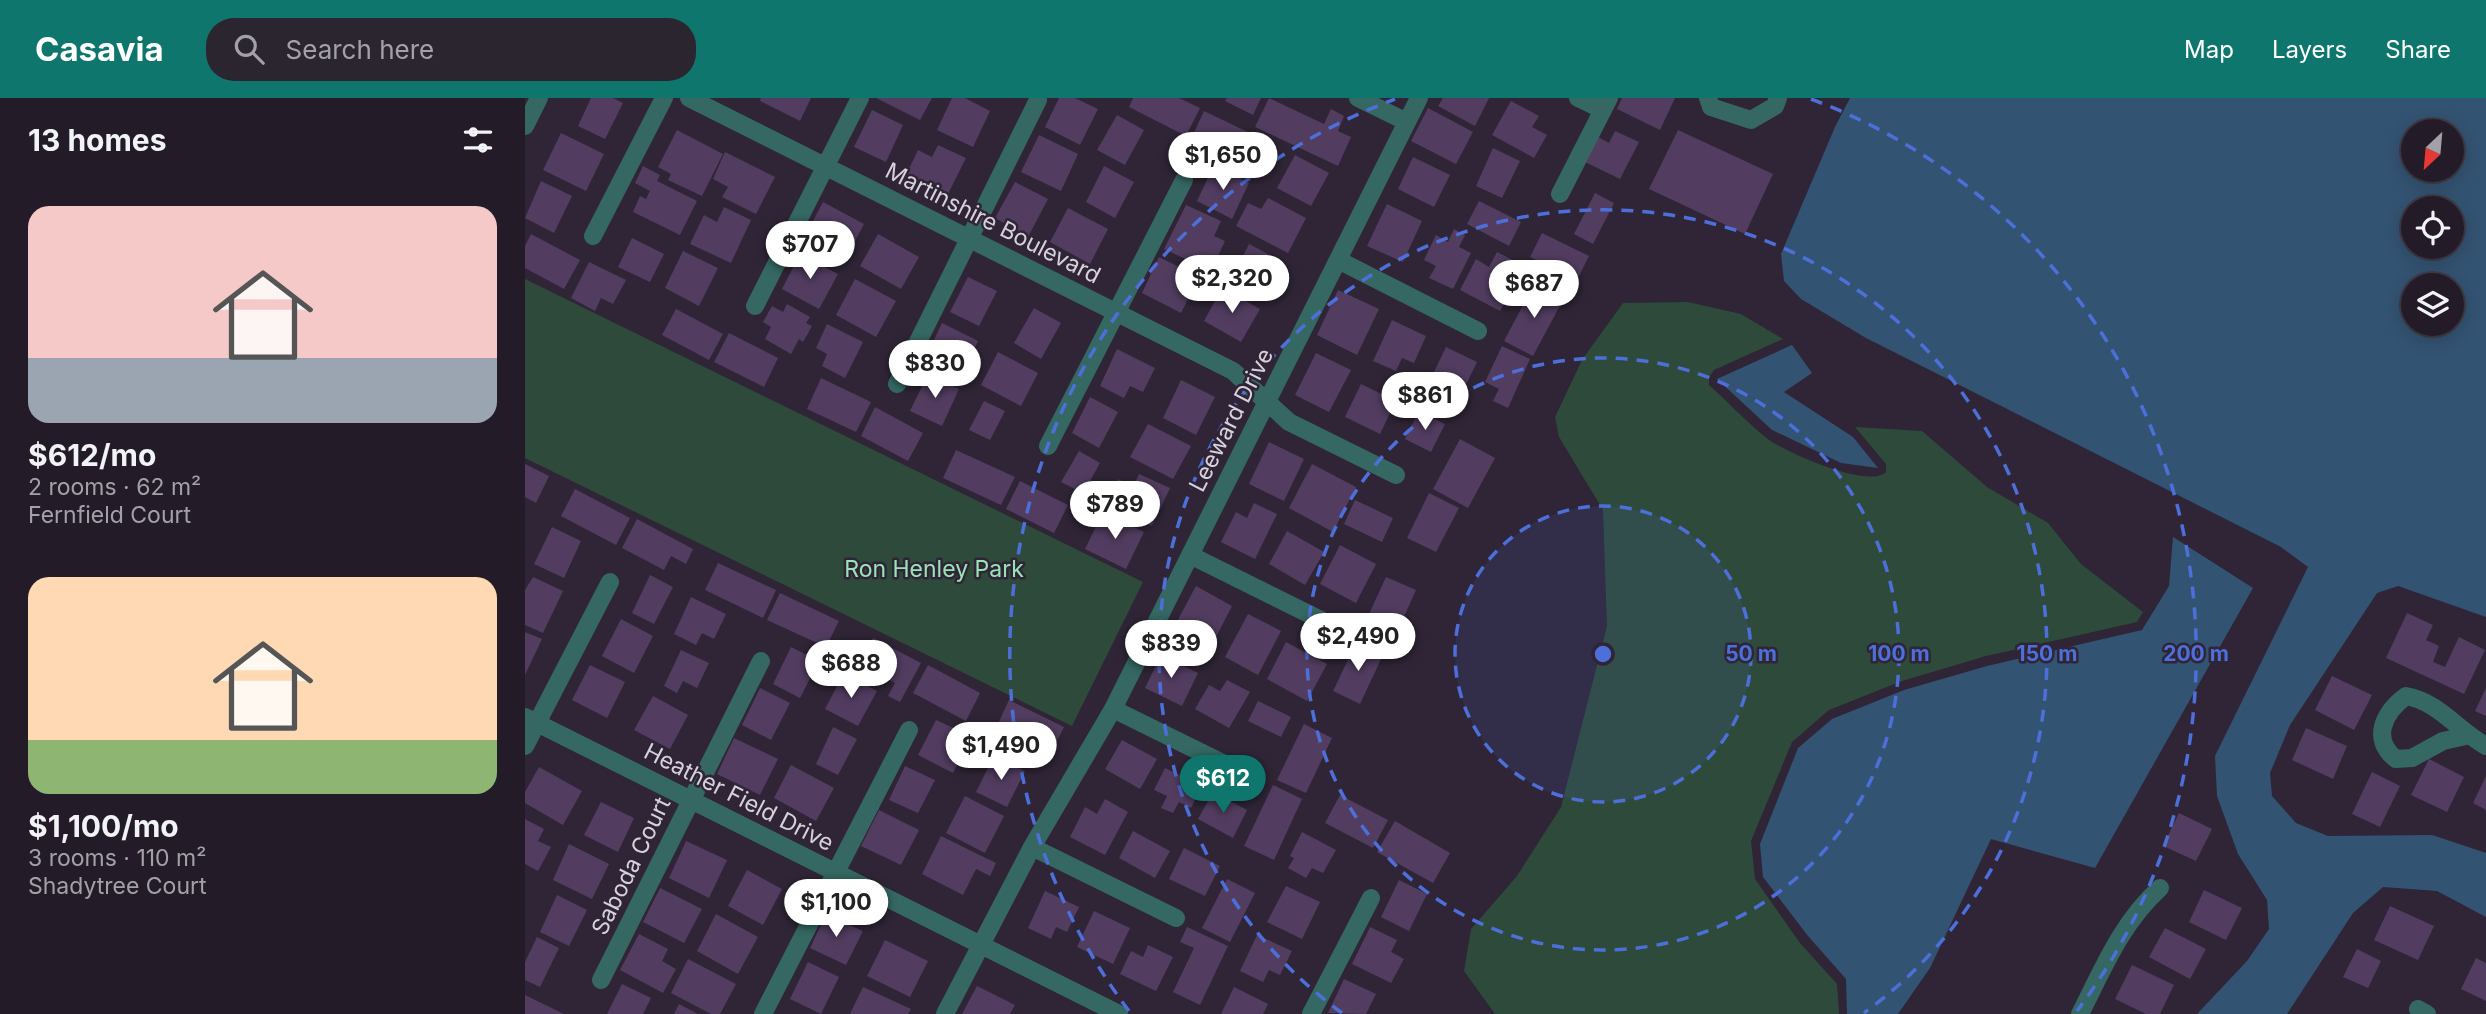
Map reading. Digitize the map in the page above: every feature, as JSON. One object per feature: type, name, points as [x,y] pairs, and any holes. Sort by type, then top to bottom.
[{"type":"street","points":[[525,126],[540,98]]},
{"type":"street","points":[[593,236],[664,98]]},
{"type":"street","name":"Martinshire Boulevard","points":[[689,98],[1233,371],[1289,422],[1396,475]]},
{"type":"street","points":[[755,306],[860,98]]},
{"type":"street","points":[[1358,98],[1407,122]]},
{"type":"street","name":"Leeward Drive","points":[[945,1014],[1032,847],[1113,709],[1419,98]]},
{"type":"street","points":[[1560,194],[1606,104],[1578,98]]},
{"type":"street","points":[[1708,98],[1711,107],[1751,120],[1775,106],[1778,98]]},
{"type":"street","points":[[897,384],[1038,100]]},
{"type":"street","points":[[1048,446],[1184,180]]},
{"type":"street","points":[[1338,260],[1478,331]]},
{"type":"street","points":[[1190,555],[1329,624]]},
{"type":"street","points":[[525,747],[531,720],[610,582]]},
{"type":"street","name":"Saboda Court","points":[[601,980],[761,661]]},
{"type":"street","points":[[2470,735],[2443,741],[2412,758],[2396,760],[2385,751],[2382,729],[2396,703],[2406,696],[2419,698],[2486,746]]},
{"type":"street","points":[[1113,709],[1245,774]]},
{"type":"street","name":"Heather Field Drive","points":[[531,720],[1119,1014]]},
{"type":"street","points":[[763,1014],[909,730]]},
{"type":"street","points":[[1032,847],[1176,918]]},
{"type":"street","points":[[2080,1014],[2119,938],[2140,905],[2160,888]]},
{"type":"street","points":[[1311,1014],[1371,898]]},
{"type":"green space","name":"Ron Henley Park","points":[[525,279],[1143,582],[1072,726],[525,458]]},
{"type":"green space","points":[[1688,302],[1741,314],[1783,339],[1714,370],[1709,377],[1709,385],[1765,437],[1806,459],[1845,473],[1877,476],[1886,472],[1886,464],[1855,427],[1922,431],[1987,487],[2048,523],[2081,564],[2143,612],[2137,622],[1986,656],[1902,681],[1829,710],[1792,742],[1751,841],[1755,879],[1800,943],[1837,984],[1839,1014],[1495,1014],[1464,971],[1471,929],[1517,876],[1561,807],[1607,626],[1603,510],[1559,437],[1555,417],[1582,360],[1623,303]]},
{"type":"water","points":[[1850,98],[2486,98],[2486,617],[2398,586],[2377,593],[2290,725],[2270,773],[2272,796],[2296,823],[2328,836],[2432,835],[2486,853],[2486,917],[2437,891],[2383,887],[2353,913],[2287,1014],[2197,1014],[2247,961],[2269,929],[2267,900],[2238,854],[2217,796],[2215,756],[2308,567],[2281,547],[1866,338],[1801,299],[1784,281],[1781,254]]},
{"type":"water","points":[[1792,345],[1812,373],[1784,392],[1853,437],[1878,468],[1841,463],[1772,430],[1717,379]]},
{"type":"water","points":[[2173,537],[2253,588],[2095,868],[1991,839],[1930,968],[1898,1014],[1847,1014],[1846,979],[1808,936],[1763,877],[1760,844],[1798,748],[1832,719],[1904,690],[1987,666],[2142,630],[2169,586]]},
{"type":"building","points":[[591,98],[613,98],[623,103],[605,139],[578,126]]},
{"type":"building","points":[[761,98],[811,98],[800,121],[760,101]]},
{"type":"building","points":[[876,98],[932,98],[920,120]]},
{"type":"building","points":[[952,98],[965,98],[990,111],[973,147],[937,130]]},
{"type":"building","points":[[1059,98],[1075,98],[1098,109],[1080,145],[1045,127]]},
{"type":"building","points":[[1133,98],[1179,98],[1200,108],[1186,136],[1129,107]]},
{"type":"building","points":[[1227,98],[1261,98],[1253,115],[1225,101]]},
{"type":"building","points":[[1269,98],[1324,124],[1331,109],[1344,116],[1338,131],[1351,137],[1338,166],[1255,127]]},
{"type":"building","points":[[1443,98],[1489,98],[1475,126],[1438,106]]},
{"type":"building","points":[[1622,98],[1675,98],[1660,130],[1617,109]]},
{"type":"building","points":[[1511,101],[1539,116],[1532,127],[1547,135],[1534,158],[1492,135]]},
{"type":"building","points":[[1428,108],[1473,132],[1456,164],[1411,141]]},
{"type":"building","points":[[872,110],[903,125],[886,162],[854,147]]},
{"type":"building","points":[[1204,111],[1254,135],[1240,162],[1191,139]]},
{"type":"building","points":[[1117,115],[1144,130],[1125,165],[1097,150]]},
{"type":"building","points":[[677,130],[723,154],[702,196],[668,180],[671,174],[658,167]]},
{"type":"building","points":[[1678,130],[1773,174],[1745,234],[1649,189]]},
{"type":"building","points":[[1615,131],[1639,142],[1620,179],[1585,162],[1598,137],[1609,143]]},
{"type":"building","points":[[561,133],[604,154],[586,191],[543,170]]},
{"type":"building","points":[[1039,135],[1078,154],[1061,191],[1021,172]]},
{"type":"building","points":[[938,145],[966,158],[947,196],[906,175],[918,150],[932,157]]},
{"type":"building","points":[[1493,148],[1520,161],[1502,198],[1476,186]]},
{"type":"building","points":[[725,152],[775,177],[756,214],[722,197],[728,187],[713,179]]},
{"type":"building","points":[[1295,155],[1329,173],[1311,206],[1277,188]]},
{"type":"building","points":[[1413,157],[1450,175],[1434,207],[1398,189]]},
{"type":"building","points":[[1214,165],[1249,183],[1232,219],[1197,201]]},
{"type":"building","points":[[643,166],[660,175],[657,181],[697,201],[680,235],[633,212],[640,196],[646,199],[650,191],[635,183]]},
{"type":"building","points":[[1104,166],[1134,182],[1115,218],[1086,202]]},
{"type":"building","points":[[541,181],[572,196],[554,233],[525,218]]},
{"type":"building","points":[[1015,182],[1048,199],[1028,237],[995,218]]},
{"type":"building","points":[[1595,193],[1614,203],[1593,244],[1574,234]]},
{"type":"building","points":[[1268,198],[1306,218],[1288,253],[1236,226],[1248,203],[1261,209]]},
{"type":"building","points":[[1479,201],[1521,222],[1509,246],[1467,224]]},
{"type":"building","points":[[823,202],[864,224],[845,260],[804,238]]},
{"type":"building","points":[[1387,204],[1422,221],[1403,262],[1367,246]]},
{"type":"building","points":[[1186,205],[1221,221],[1214,236],[1225,241],[1211,271],[1164,249]]},
{"type":"building","points":[[724,207],[751,220],[731,263],[690,244],[704,215],[717,222]]},
{"type":"building","points":[[1068,208],[1108,229],[1090,264],[1050,242]]},
{"type":"building","points":[[1454,229],[1465,235],[1459,247],[1471,253],[1453,289],[1429,278],[1436,266],[1424,260],[1436,235],[1448,242]]},
{"type":"building","points":[[1542,233],[1589,256],[1577,280],[1530,257]]},
{"type":"building","points":[[531,234],[580,260],[564,289],[525,268],[525,246]]},
{"type":"building","points":[[878,234],[919,257],[901,289],[860,266]]},
{"type":"building","points":[[632,238],[664,254],[650,282],[618,267]]},
{"type":"building","points":[[1249,244],[1281,261],[1262,298],[1230,282]]},
{"type":"building","points":[[683,251],[718,268],[699,306],[665,288]]},
{"type":"building","points":[[1497,252],[1524,266],[1500,311],[1460,290],[1476,259],[1489,267]]},
{"type":"building","points":[[800,254],[838,274],[819,309],[782,289]]},
{"type":"building","points":[[1159,257],[1199,277],[1181,313],[1142,293]]},
{"type":"building","points":[[589,262],[626,280],[613,304],[601,298],[595,311],[571,298]]},
{"type":"building","points":[[968,277],[997,291],[979,326],[950,312]]},
{"type":"building","points":[[855,279],[896,301],[876,337],[836,315]]},
{"type":"building","points":[[1534,284],[1563,300],[1533,356],[1504,341]]},
{"type":"building","points":[[1222,288],[1260,309],[1241,342],[1204,321]]},
{"type":"building","points":[[1338,290],[1379,309],[1357,355],[1317,335]]},
{"type":"building","points":[[787,304],[810,317],[806,323],[812,326],[803,342],[799,339],[791,354],[765,339],[771,327],[763,322],[772,306],[783,312]]},
{"type":"building","points":[[1034,308],[1061,323],[1041,359],[1014,343]]},
{"type":"building","points":[[676,309],[723,334],[709,360],[662,335]]},
{"type":"building","points":[[1392,320],[1426,336],[1414,363],[1402,358],[1396,371],[1373,361]]},
{"type":"building","points":[[942,323],[978,341],[960,379],[924,361]]},
{"type":"building","points":[[827,324],[863,342],[845,378],[822,366],[827,354],[816,348]]},
{"type":"building","points":[[729,333],[778,358],[764,387],[714,362]]},
{"type":"building","points":[[1502,346],[1530,359],[1508,408],[1493,401],[1499,389],[1485,382]]},
{"type":"building","points":[[1446,347],[1477,362],[1463,391],[1432,376]]},
{"type":"building","points":[[1117,349],[1155,368],[1143,392],[1130,386],[1124,398],[1100,386]]},
{"type":"building","points":[[998,352],[1038,373],[1021,406],[981,385]]},
{"type":"building","points":[[1316,353],[1351,370],[1329,412],[1295,395]]},
{"type":"building","points":[[928,374],[959,389],[942,426],[910,411]]},
{"type":"building","points":[[821,378],[871,402],[856,432],[807,409]]},
{"type":"building","points":[[1181,380],[1215,397],[1196,435],[1163,418]]},
{"type":"building","points":[[1361,384],[1396,401],[1380,434],[1345,417]]},
{"type":"building","points":[[1090,397],[1118,412],[1099,448],[1072,433]]},
{"type":"building","points":[[984,401],[1005,411],[990,440],[969,430]]},
{"type":"building","points":[[875,407],[923,433],[908,461],[861,436]]},
{"type":"building","points":[[1419,411],[1445,424],[1431,452],[1405,439]]},
{"type":"building","points":[[1148,424],[1191,446],[1173,479],[1130,457]]},
{"type":"building","points":[[1460,439],[1495,458],[1468,508],[1433,489]]},
{"type":"building","points":[[1269,442],[1304,459],[1284,501],[1249,484]]},
{"type":"building","points":[[956,450],[1015,477],[1001,505],[943,478]]},
{"type":"building","points":[[1079,451],[1100,463],[1083,493],[1061,482]]},
{"type":"building","points":[[525,464],[549,476],[536,503],[525,497]]},
{"type":"building","points":[[1312,464],[1356,487],[1333,532],[1289,508]]},
{"type":"building","points":[[1139,474],[1170,488],[1152,526],[1106,504],[1118,479],[1133,487]]},
{"type":"building","points":[[1020,481],[1068,505],[1054,533],[1006,509]]},
{"type":"building","points":[[575,489],[630,518],[616,545],[561,516]]},
{"type":"building","points":[[1429,493],[1459,508],[1436,552],[1407,538]]},
{"type":"building","points":[[1355,500],[1393,518],[1382,542],[1344,524]]},
{"type":"building","points":[[1254,503],[1277,514],[1255,559],[1221,542],[1236,512],[1247,518]]},
{"type":"building","points":[[1103,512],[1144,532],[1126,569],[1085,549]]},
{"type":"building","points":[[637,519],[693,549],[686,564],[671,556],[664,570],[622,548]]},
{"type":"building","points":[[552,527],[581,541],[564,578],[534,564]]},
{"type":"building","points":[[1287,531],[1324,552],[1305,585],[1269,564]]},
{"type":"building","points":[[1340,545],[1376,564],[1356,603],[1320,584]]},
{"type":"building","points":[[718,563],[776,590],[763,618],[705,590]]},
{"type":"building","points":[[650,575],[673,587],[654,624],[632,613]]},
{"type":"building","points":[[533,577],[563,591],[543,633],[525,625],[525,590]]},
{"type":"building","points":[[1386,577],[1416,590],[1388,652],[1358,638]]},
{"type":"building","points":[[1196,586],[1232,606],[1211,647],[1174,627]]},
{"type":"building","points":[[780,593],[839,621],[826,647],[767,620]]},
{"type":"building","points":[[691,597],[726,614],[714,639],[702,633],[696,645],[674,634]]},
{"type":"building","points":[[2407,613],[2433,625],[2426,640],[2439,646],[2433,662],[2445,667],[2459,637],[2485,650],[2464,694],[2386,658]]},
{"type":"building","points":[[1248,614],[1281,631],[1258,675],[1225,657]]},
{"type":"building","points":[[621,619],[653,636],[634,673],[602,656]]},
{"type":"building","points":[[525,632],[542,639],[525,675]]},
{"type":"building","points":[[873,638],[921,663],[900,702],[888,696],[895,683],[859,664]]},
{"type":"building","points":[[1286,642],[1327,664],[1307,701],[1267,679]]},
{"type":"building","points":[[1356,643],[1383,655],[1360,704],[1333,691]]},
{"type":"building","points":[[791,647],[819,661],[800,698],[773,684]]},
{"type":"building","points":[[681,650],[709,663],[697,688],[683,681],[677,693],[664,686]]},
{"type":"building","points":[[1161,655],[1198,673],[1182,706],[1145,688]]},
{"type":"building","points":[[590,665],[625,682],[607,718],[572,700]]},
{"type":"building","points":[[928,665],[980,693],[966,721],[913,693]]},
{"type":"building","points":[[844,673],[877,691],[858,726],[825,709]]},
{"type":"building","points":[[2332,676],[2372,695],[2354,730],[2315,710]]},
{"type":"building","points":[[1227,680],[1250,692],[1229,728],[1195,709],[1209,685],[1220,691]]},
{"type":"building","points":[[760,688],[790,703],[771,740],[742,725]]},
{"type":"building","points":[[2486,688],[2486,716],[2475,711]]},
{"type":"building","points":[[653,696],[688,715],[670,749],[634,730]]},
{"type":"building","points":[[1009,700],[1064,727],[1057,741],[1044,734],[1030,762],[1002,748],[1009,734],[996,728]]},
{"type":"building","points":[[1258,701],[1291,717],[1281,737],[1248,721]]},
{"type":"building","points":[[936,720],[960,731],[953,743],[965,749],[953,773],[918,755]]},
{"type":"building","points":[[1304,724],[1332,738],[1306,793],[1277,780]]},
{"type":"building","points":[[833,727],[857,739],[838,775],[816,764]]},
{"type":"building","points":[[2306,728],[2347,746],[2333,779],[2292,760]]},
{"type":"building","points":[[734,738],[778,759],[760,795],[717,774]]},
{"type":"building","points":[[1122,740],[1157,759],[1140,789],[1105,769]]},
{"type":"building","points":[[994,756],[1025,771],[1007,807],[976,792]]},
{"type":"building","points":[[2429,759],[2464,777],[2447,812],[2411,795]]},
{"type":"building","points":[[791,765],[834,788],[816,821],[774,798]]},
{"type":"building","points":[[905,766],[935,780],[918,813],[889,800]]},
{"type":"building","points":[[539,767],[582,791],[563,825],[525,803],[525,792]]},
{"type":"building","points":[[1165,768],[1202,786],[1191,808],[1179,802],[1173,813],[1161,808],[1167,796],[1154,790]]},
{"type":"building","points":[[2372,772],[2400,786],[2380,827],[2352,814]]},
{"type":"building","points":[[2486,776],[2486,810],[2473,803]]},
{"type":"building","points":[[1273,785],[1302,799],[1274,860],[1244,846]]},
{"type":"building","points":[[1213,792],[1247,810],[1233,838],[1198,819]]},
{"type":"building","points":[[1340,795],[1388,820],[1373,848],[1325,823]]},
{"type":"building","points":[[965,796],[1004,816],[985,853],[946,833]]},
{"type":"building","points":[[1105,799],[1128,812],[1105,855],[1070,837],[1085,807],[1097,814]]},
{"type":"building","points":[[601,802],[634,818],[618,852],[584,835]]},
{"type":"building","points":[[879,810],[919,830],[901,865],[861,846]]},
{"type":"building","points":[[2179,813],[2212,829],[2196,861],[2163,846]]},
{"type":"building","points":[[525,819],[544,829],[538,841],[551,847],[538,871],[525,864]]},
{"type":"building","points":[[1395,821],[1450,853],[1433,883],[1377,852]]},
{"type":"building","points":[[1133,831],[1170,851],[1155,878],[1119,858]]},
{"type":"building","points":[[1302,832],[1336,850],[1323,873],[1312,868],[1306,878],[1288,868],[1294,858],[1290,856]]},
{"type":"building","points":[[941,836],[996,863],[990,876],[976,869],[963,895],[922,874]]},
{"type":"building","points":[[686,841],[727,860],[709,898],[669,878]]},
{"type":"building","points":[[569,844],[609,864],[592,899],[553,880]]},
{"type":"building","points":[[1184,848],[1220,866],[1205,896],[1169,879]]},
{"type":"building","points":[[747,870],[782,889],[763,925],[728,906]]},
{"type":"building","points":[[1227,879],[1255,893],[1230,942],[1202,928]]},
{"type":"building","points":[[1399,880],[1427,894],[1409,931],[1381,917]]},
{"type":"building","points":[[1286,886],[1320,902],[1302,939],[1267,922]]},
{"type":"building","points":[[660,888],[702,909],[684,943],[643,922]]},
{"type":"building","points":[[2204,890],[2242,908],[2226,940],[2189,922]]},
{"type":"building","points":[[1045,891],[1079,907],[1067,932],[1056,927],[1051,939],[1028,928]]},
{"type":"building","points":[[557,895],[587,910],[569,946],[540,932]]},
{"type":"building","points":[[2390,906],[2434,926],[2418,960],[2374,940]]},
{"type":"building","points":[[1094,911],[1130,928],[1113,964],[1077,947]]},
{"type":"building","points":[[716,914],[758,937],[738,974],[697,951]]},
{"type":"building","points":[[826,914],[863,931],[846,965],[810,948]]},
{"type":"building","points":[[1187,927],[1228,946],[1200,1005],[1173,992],[1194,948],[1180,942]]},
{"type":"building","points":[[1370,927],[1397,940],[1391,952],[1404,959],[1391,983],[1352,964]]},
{"type":"building","points":[[2165,928],[2206,949],[2190,979],[2149,957]]},
{"type":"building","points":[[639,934],[668,949],[662,961],[676,969],[663,993],[620,970]]},
{"type":"building","points":[[1257,935],[1292,951],[1280,975],[1269,970],[1263,982],[1240,971]]},
{"type":"building","points":[[537,937],[559,948],[540,987],[525,980],[525,962]]},
{"type":"building","points":[[885,940],[928,961],[910,997],[867,976]]},
{"type":"building","points":[[1148,945],[1173,957],[1156,991],[1120,974],[1131,951],[1143,957]]},
{"type":"building","points":[[2357,949],[2381,961],[2368,988],[2343,977]]},
{"type":"building","points":[[2476,958],[2486,963],[2486,1001],[2461,989]]},
{"type":"building","points":[[688,959],[736,984],[720,1014],[711,1014],[671,993]]},
{"type":"building","points":[[808,962],[839,977],[821,1014],[790,999]]},
{"type":"building","points":[[2132,965],[2174,985],[2160,1014],[2146,1014],[2115,999]]},
{"type":"building","points":[[1344,979],[1376,994],[1366,1014],[1328,1013]]},
{"type":"building","points":[[622,984],[651,998],[643,1014],[607,1014]]},
{"type":"building","points":[[977,986],[1015,1005],[1010,1014],[962,1014]]},
{"type":"building","points":[[863,987],[911,1009],[908,1014],[850,1014]]},
{"type":"building","points":[[1234,987],[1268,1004],[1263,1014],[1221,1014]]},
{"type":"building","points":[[525,995],[564,1014],[525,1014]]},
{"type":"building","points":[[679,1004],[698,1014],[674,1014]]}]
